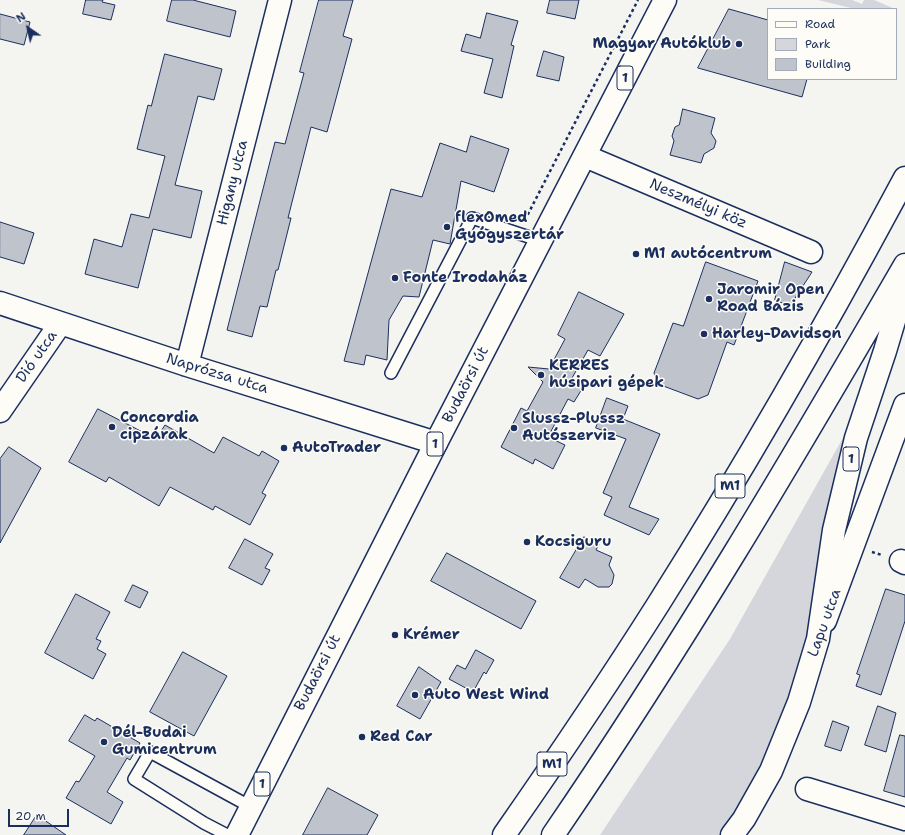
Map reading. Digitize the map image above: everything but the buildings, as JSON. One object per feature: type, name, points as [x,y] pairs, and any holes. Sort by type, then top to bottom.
[{"type":"main road","name":"Higany utca","points":[[187,365],[280,0]]},
{"type":"main road","name":"Budaörsi út","points":[[237,835],[436,443],[665,0]]},
{"type":"main road","name":"Neszmélyi köz","points":[[585,156],[811,252]]},
{"type":"main road","name":"M1","points":[[504,835],[666,591],[795,376],[854,273],[905,178]]},
{"type":"main road","name":"M1","points":[[553,835],[629,721],[773,488],[905,264]]},
{"type":"main road","name":"1","points":[[818,639],[834,530],[856,438],[885,351],[905,284]]},
{"type":"main road","name":"Naprózsa utca","points":[[0,303],[187,365],[436,443]]},
{"type":"main road","name":"Dió utca","points":[[0,411],[60,324]]},
{"type":"main road","name":"Lapu utca","points":[[732,835],[744,819],[771,771],[799,702],[818,639],[854,546],[905,405]]},
{"type":"main road","points":[[807,788],[905,819]]},
{"type":"lane","points":[[391,373],[472,218],[541,241]]},
{"type":"lane","points":[[227,835],[204,824],[134,779],[150,752],[251,807]]},
{"type":"path","points":[[854,546],[903,562]]},
{"type":"green space","points":[[818,0],[852,0],[862,4],[864,0],[874,0],[893,8],[851,8]]},
{"type":"green space","points":[[876,379],[818,639],[732,835],[600,835],[730,639]]},
{"type":"place","name":"Magyar Autóklub","points":[[739,44]]},
{"type":"place","name":"flexOmed Gyógyszertár","points":[[447,227]]},
{"type":"place","name":"M1 autócentrum","points":[[636,254]]},
{"type":"place","name":"Fonte Irodaház","points":[[395,278]]},
{"type":"place","name":"Jaromir Open Road Bázis","points":[[709,299]]},
{"type":"place","name":"Harley-Davidson","points":[[704,334]]},
{"type":"place","name":"KERRES húsipari gépek","points":[[541,375]]},
{"type":"place","name":"Concordia cipzárak","points":[[112,427]]},
{"type":"place","name":"Slussz-Plussz Autószerviz","points":[[514,428]]},
{"type":"place","name":"AutoTrader","points":[[284,448]]},
{"type":"place","name":"Kocsiguru","points":[[527,542]]},
{"type":"place","name":"Krémer","points":[[395,635]]},
{"type":"place","name":"Auto West Wind","points":[[415,695]]},
{"type":"place","name":"Red Car","points":[[362,737]]},
{"type":"place","name":"Dél-Budai Gumicentrum","points":[[104,742]]}]
